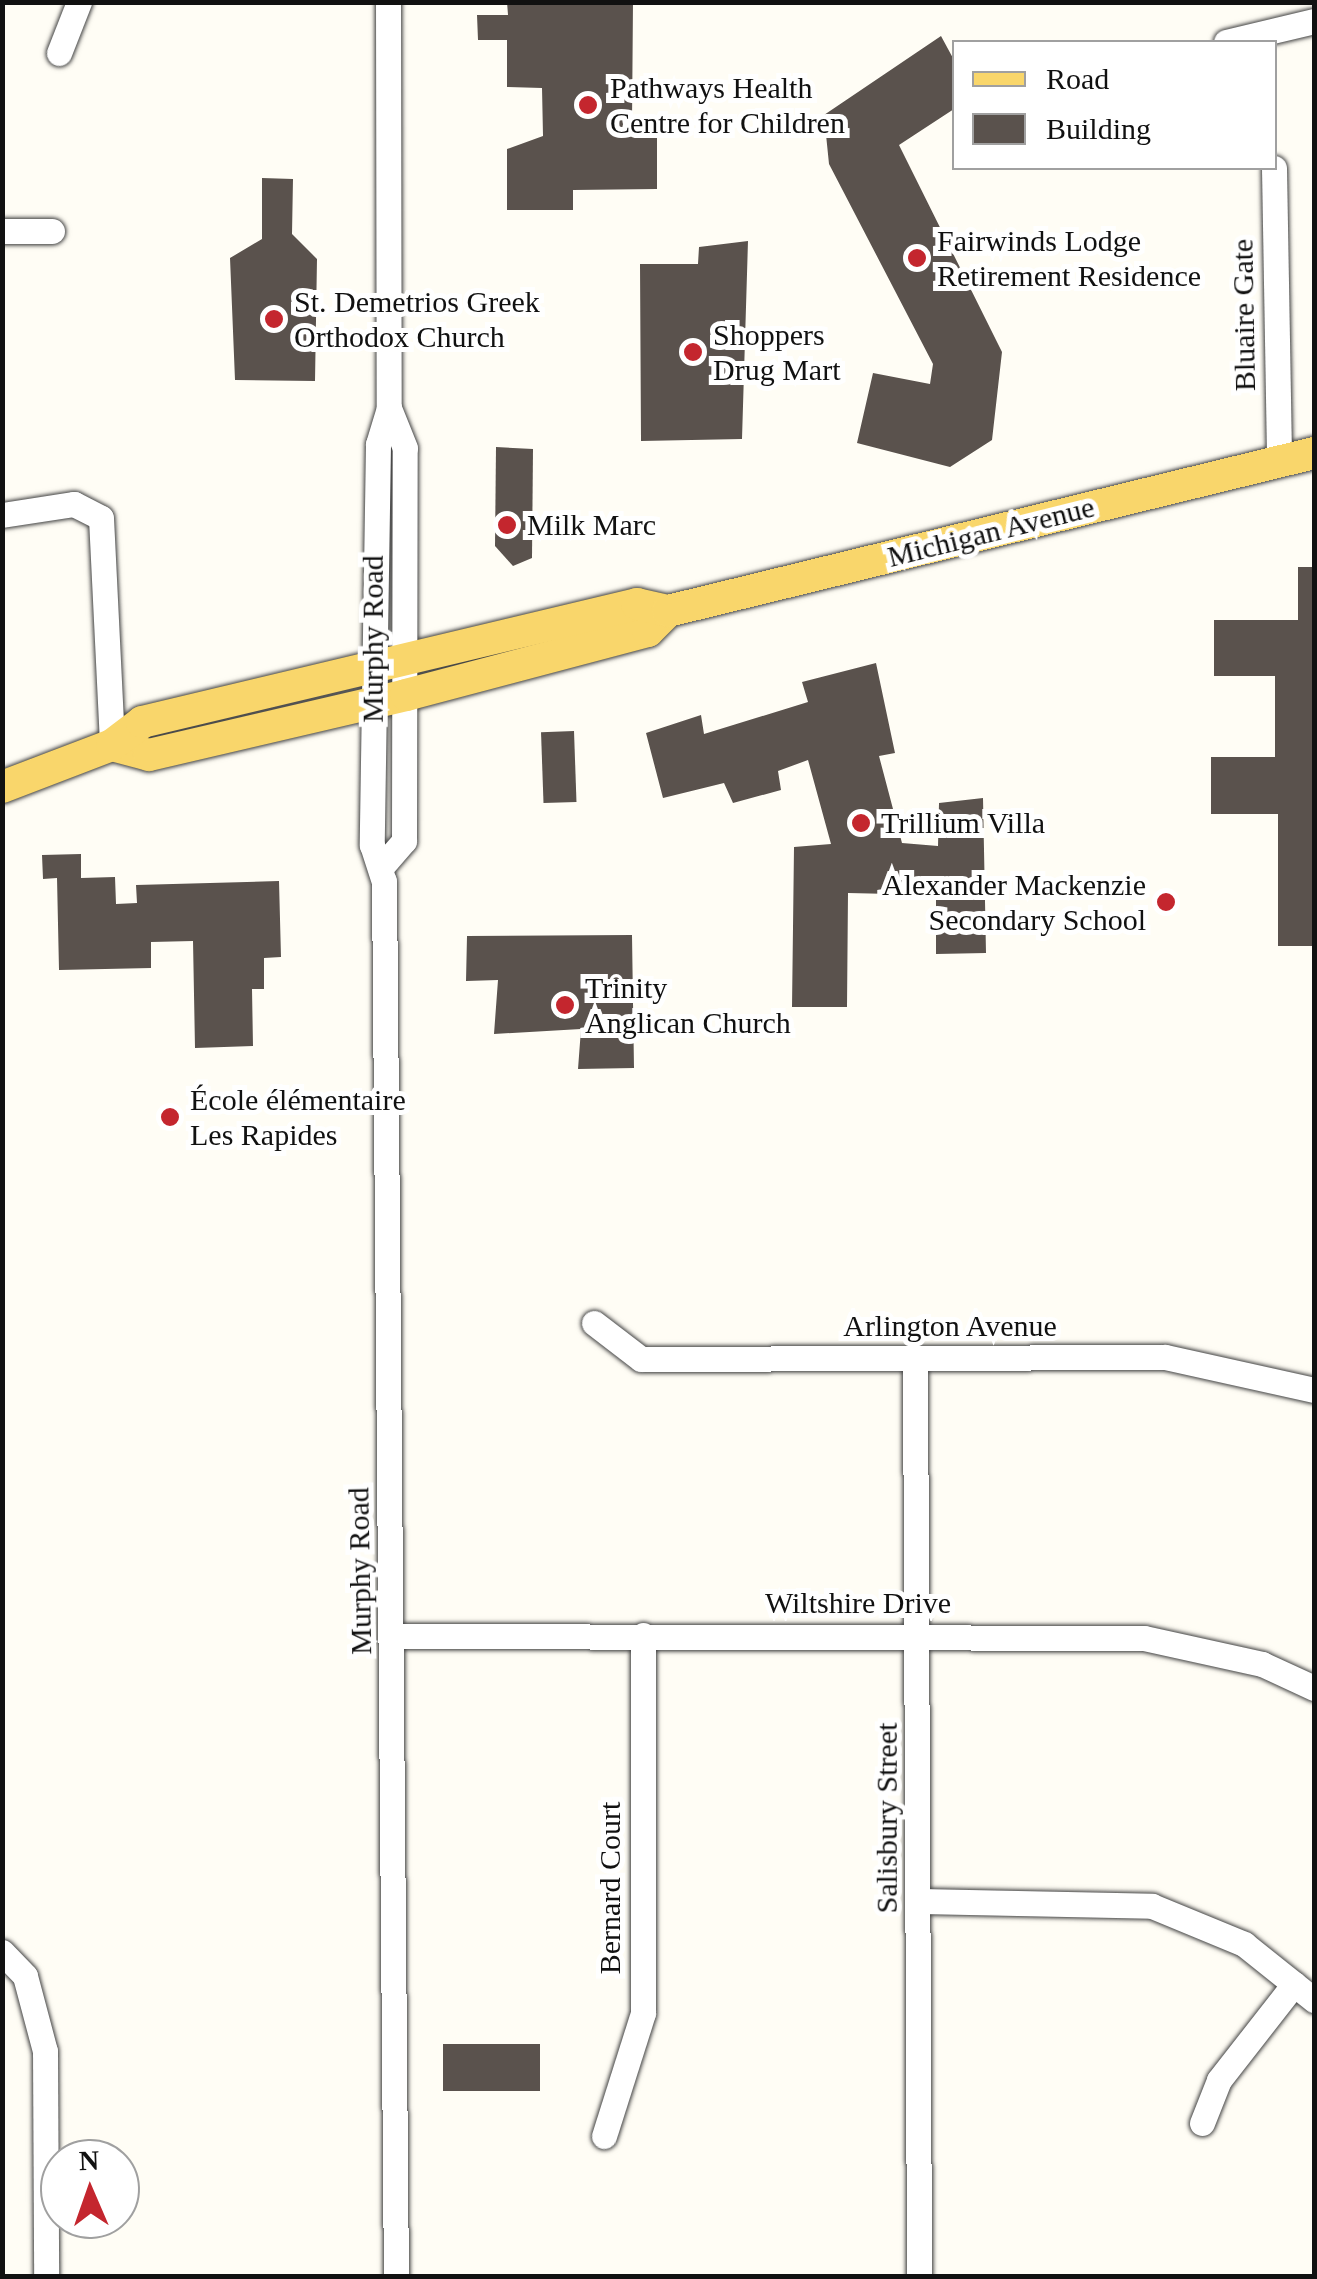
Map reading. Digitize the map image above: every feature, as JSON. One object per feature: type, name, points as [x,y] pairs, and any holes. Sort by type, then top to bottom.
[{"type":"main road","name":"Michigan Avenue","points":[[2,788],[112,744],[142,722],[637,604],[668,611],[1314,452]]},
{"type":"main road","name":"Michigan Avenue","points":[[112,744],[149,756],[406,696],[648,631],[668,611]]},
{"type":"street","points":[[60,52],[78,2]]},
{"type":"street","name":"Murphy Road","points":[[383,865],[404,841],[406,696],[389,661],[378,444],[389,408],[388,2]]},
{"type":"street","points":[[1244,40],[1272,37],[1314,21]]},
{"type":"street","name":"Bluaire Gate","points":[[1274,170],[1279,462]]},
{"type":"street","points":[[2,231],[52,231]]},
{"type":"street","points":[[2,515],[74,504],[102,518],[112,744]]},
{"type":"street","name":"Murphy Road","points":[[389,661],[372,703],[372,845],[383,865],[394,1636],[396,2276]]},
{"type":"street","name":"Arlington Avenue","points":[[594,1323],[641,1358],[1165,1357],[1314,1390]]},
{"type":"street","name":"Salisbury Street","points":[[914,1358],[920,1901],[919,2276]]},
{"type":"street","name":"Bernard Court","points":[[604,2136],[643,2013],[643,1634]]},
{"type":"street","name":"Wiltshire Drive","points":[[394,1636],[1144,1638],[1262,1664],[1314,1688]]},
{"type":"street","points":[[920,1901],[1152,1906],[1244,1944],[1314,2000]]},
{"type":"street","points":[[2,1952],[26,1976],[45,2051],[46,2276]]},
{"type":"street","points":[[1202,2123],[1219,2080],[1294,1984]]},
{"type":"building","name":"Pathways Health Centre for Children","points":[[507,2],[633,2],[632,123],[657,123],[657,189],[573,190],[573,210],[507,210],[507,149],[543,136],[542,88],[507,87],[507,40],[478,40],[477,15],[508,15]]},
{"type":"building","name":"Fairwinds Lodge Retirement Residence","points":[[941,36],[952,56],[952,110],[899,145],[1002,352],[992,440],[950,467],[857,443],[873,373],[930,384],[933,364],[829,164],[824,115]]},
{"type":"building","name":"St. Demetrios Greek Orthodox Church","points":[[262,178],[293,179],[292,234],[317,259],[315,381],[235,380],[230,258],[262,239]]},
{"type":"building","name":"Shoppers Drug Mart","points":[[748,241],[742,439],[641,441],[640,264],[698,264],[699,247]]},
{"type":"building","points":[[496,447],[533,449],[532,558],[513,566],[495,546]]},
{"type":"building","points":[[1298,567],[1314,567],[1314,946],[1278,946],[1278,814],[1211,814],[1211,757],[1275,757],[1275,676],[1214,676],[1214,620],[1298,620]]},
{"type":"building","name":"Trillium Villa","points":[[876,663],[895,753],[879,756],[902,843],[938,846],[939,803],[983,798],[986,953],[936,954],[936,895],[848,893],[847,1007],[792,1007],[794,847],[831,844],[808,760],[778,771],[781,790],[733,803],[724,783],[663,798],[646,733],[701,715],[704,734],[808,702],[802,682]]},
{"type":"building","points":[[574,731],[576,802],[543,803],[541,732]]},
{"type":"building","points":[[81,854],[81,878],[115,877],[116,904],[137,903],[136,885],[279,881],[281,957],[264,958],[264,989],[252,989],[253,1046],[195,1048],[193,941],[151,942],[151,968],[59,970],[57,878],[43,879],[42,855]]},
{"type":"building","name":"Trinity Anglican Church","points":[[632,935],[634,1068],[578,1069],[581,1029],[494,1034],[498,980],[466,981],[467,936]]},
{"type":"building","points":[[443,2044],[540,2044],[540,2091],[443,2091]]},
{"type":"place","name":"Pathways Health Centre for Children","points":[[588,105]]},
{"type":"place","name":"Fairwinds Lodge Retirement Residence","points":[[917,258]]},
{"type":"place","name":"St. Demetrios Greek Orthodox Church","points":[[274,319]]},
{"type":"place","name":"Shoppers Drug Mart","points":[[693,352]]},
{"type":"place","name":"Milk Marc","points":[[507,525]]},
{"type":"place","name":"Trillium Villa","points":[[861,823]]},
{"type":"place","name":"Alexander Mackenzie Secondary School","points":[[1166,902]]},
{"type":"place","name":"Trinity Anglican Church","points":[[565,1005]]},
{"type":"place","name":"École élémentaire Les Rapides","points":[[170,1117]]}]
